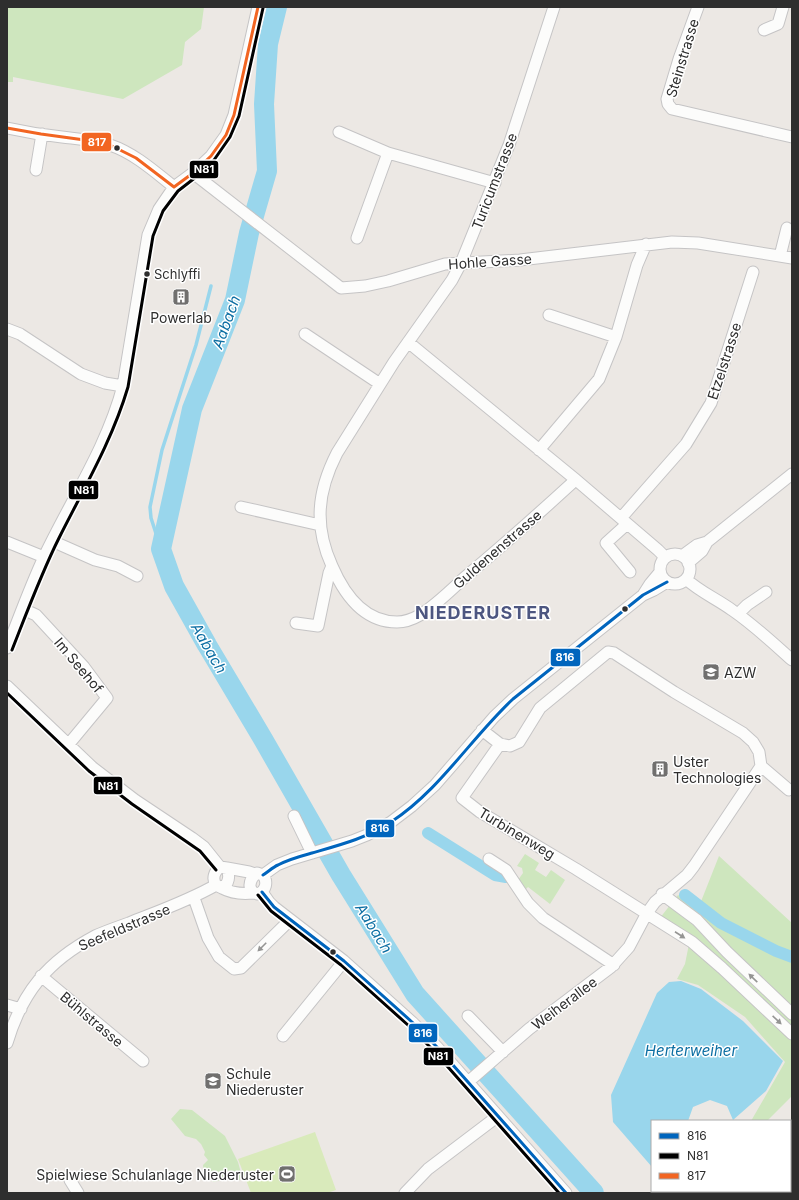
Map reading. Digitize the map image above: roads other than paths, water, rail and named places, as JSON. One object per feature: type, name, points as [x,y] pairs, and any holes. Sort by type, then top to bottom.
[{"type":"street","points":[[7,648],[44,557],[107,433],[123,386],[148,235],[159,209],[174,187],[193,173],[211,156],[226,135],[234,116],[258,7]]},
{"type":"street","name":"Turicumstrasse","points":[[408,342],[452,280],[462,263],[509,145],[554,7]]},
{"type":"street","name":"Steinstrasse","points":[[698,7],[679,59],[667,100],[668,104],[672,109],[792,137]]},
{"type":"street","points":[[764,30],[778,24],[783,7]]},
{"type":"street","points":[[7,128],[91,140],[110,145],[138,160],[174,187]]},
{"type":"street","points":[[339,132],[388,153],[495,183]]},
{"type":"street","points":[[36,170],[42,134]]},
{"type":"street","points":[[357,238],[388,153]]},
{"type":"street","name":"Hohle Gasse","points":[[193,173],[262,225],[341,288],[365,286],[388,281],[445,264],[520,260],[672,242],[698,243],[792,258]]},
{"type":"street","points":[[780,256],[787,228]]},
{"type":"street","points":[[539,450],[599,379],[616,337],[637,265],[646,244]]},
{"type":"street","name":"Etzelstrasse","points":[[630,572],[606,543],[686,444],[711,403],[753,272]]},
{"type":"street","points":[[549,315],[616,337]]},
{"type":"street","points":[[7,329],[20,334],[81,374],[123,386]]},
{"type":"street","points":[[305,334],[380,384]]},
{"type":"street","points":[[408,342],[575,479],[665,558]]},
{"type":"street","name":"Guldenenstrasse","points":[[408,342],[380,384],[329,469],[321,495],[320,526],[327,553],[346,593],[360,609],[377,619],[397,622],[409,620],[427,610],[478,567],[575,479]]},
{"type":"street","points":[[685,560],[698,545],[707,542],[792,474]]},
{"type":"street","points":[[241,507],[320,526]]},
{"type":"street","points":[[7,542],[44,557]]},
{"type":"street","points":[[52,542],[95,560],[118,566],[137,576]]},
{"type":"street","points":[[643,595],[660,572],[662,562],[670,555],[676,554],[685,560],[689,574],[686,579],[675,584],[667,582],[660,572]]},
{"type":"street","points":[[296,623],[318,626],[329,573],[332,566]]},
{"type":"street","points":[[686,579],[695,587],[738,614],[792,660]]},
{"type":"street","points":[[566,1193],[468,1082],[412,1022],[344,961],[290,920],[258,892],[251,890],[250,883],[252,877],[259,875],[276,865],[367,835],[391,822],[412,806],[435,785],[494,716],[513,699],[643,595],[667,582]]},
{"type":"street","points":[[738,614],[746,605],[766,592]]},
{"type":"street","name":"Im Seehof","points":[[23,609],[36,615],[84,667],[107,698],[68,745]]},
{"type":"street","points":[[482,730],[500,744],[510,746],[519,742],[540,708],[608,652],[614,653],[674,692],[743,733],[753,742],[759,752],[761,766],[789,790]]},
{"type":"street","points":[[7,686],[68,745],[110,782],[204,848],[224,868]]},
{"type":"street","name":"Turbinenweg","points":[[500,744],[462,798],[480,812],[647,913]]},
{"type":"street","name":"Weiherallee","points":[[468,1082],[529,1029],[614,965],[629,947],[647,913],[655,902],[662,894],[687,875],[761,766]]},
{"type":"street","points":[[294,816],[314,852]]},
{"type":"street","points":[[489,859],[506,870],[528,903],[543,918],[614,965]]},
{"type":"street","points":[[258,892],[247,894],[228,892],[219,887],[214,881],[214,876],[216,870],[224,868],[259,875]]},
{"type":"street","name":"Seefeldstrasse","points":[[7,1043],[12,1027],[34,986],[41,976],[63,955],[96,935],[219,887]]},
{"type":"street","points":[[662,894],[697,920],[727,952],[792,1014]]},
{"type":"street","points":[[194,898],[208,938],[219,957],[234,969],[241,968],[290,920]]},
{"type":"street","points":[[647,913],[692,942],[792,1034]]},
{"type":"street","points":[[283,1036],[344,961]]},
{"type":"street","name":"Bühlstrasse","points":[[41,976],[144,1061]]},
{"type":"street","points":[[7,1005],[21,1009]]},
{"type":"street","points":[[468,1016],[503,1052]]},
{"type":"street","points":[[405,1193],[428,1169],[498,1116]]},
{"type":"street","points":[[70,1180],[78,1193]]},
{"type":"water","name":"Herterweiher","points":[[681,981],[701,989],[743,1021],[783,1061],[766,1091],[733,1120],[727,1106],[710,1100],[693,1107],[688,1120],[651,1120],[651,1166],[613,1122],[611,1095],[657,993],[669,982]]},
{"type":"waterway","name":"Aabach","points":[[277,7],[268,44],[264,104],[267,171],[249,233],[235,300],[192,409],[161,549],[174,586],[207,645],[341,875],[415,994],[594,1193]]},
{"type":"waterway","name":"Aabach","points":[[247,214],[258,203]]},
{"type":"waterway","points":[[161,549],[151,518],[150,507],[162,450],[196,345],[211,286]]},
{"type":"waterway","points":[[428,833],[495,875],[506,877]]},
{"type":"waterway","points":[[685,895],[721,923],[776,951],[792,957]]},
{"type":"place","name":"Schlyffi","points":[[147,274]]},
{"type":"place","name":"Powerlab","points":[[181,297]]},
{"type":"place","name":"AZW","points":[[711,672]]},
{"type":"place","name":"Uster Technologies","points":[[660,769]]},
{"type":"place","name":"Schule Niederuster","points":[[213,1081]]},
{"type":"place","name":"Spielwiese Schulanlage Niederuster","points":[[287,1174]]},
{"type":"district","name":"NIEDERUSTER","points":[[483,612]]}]
